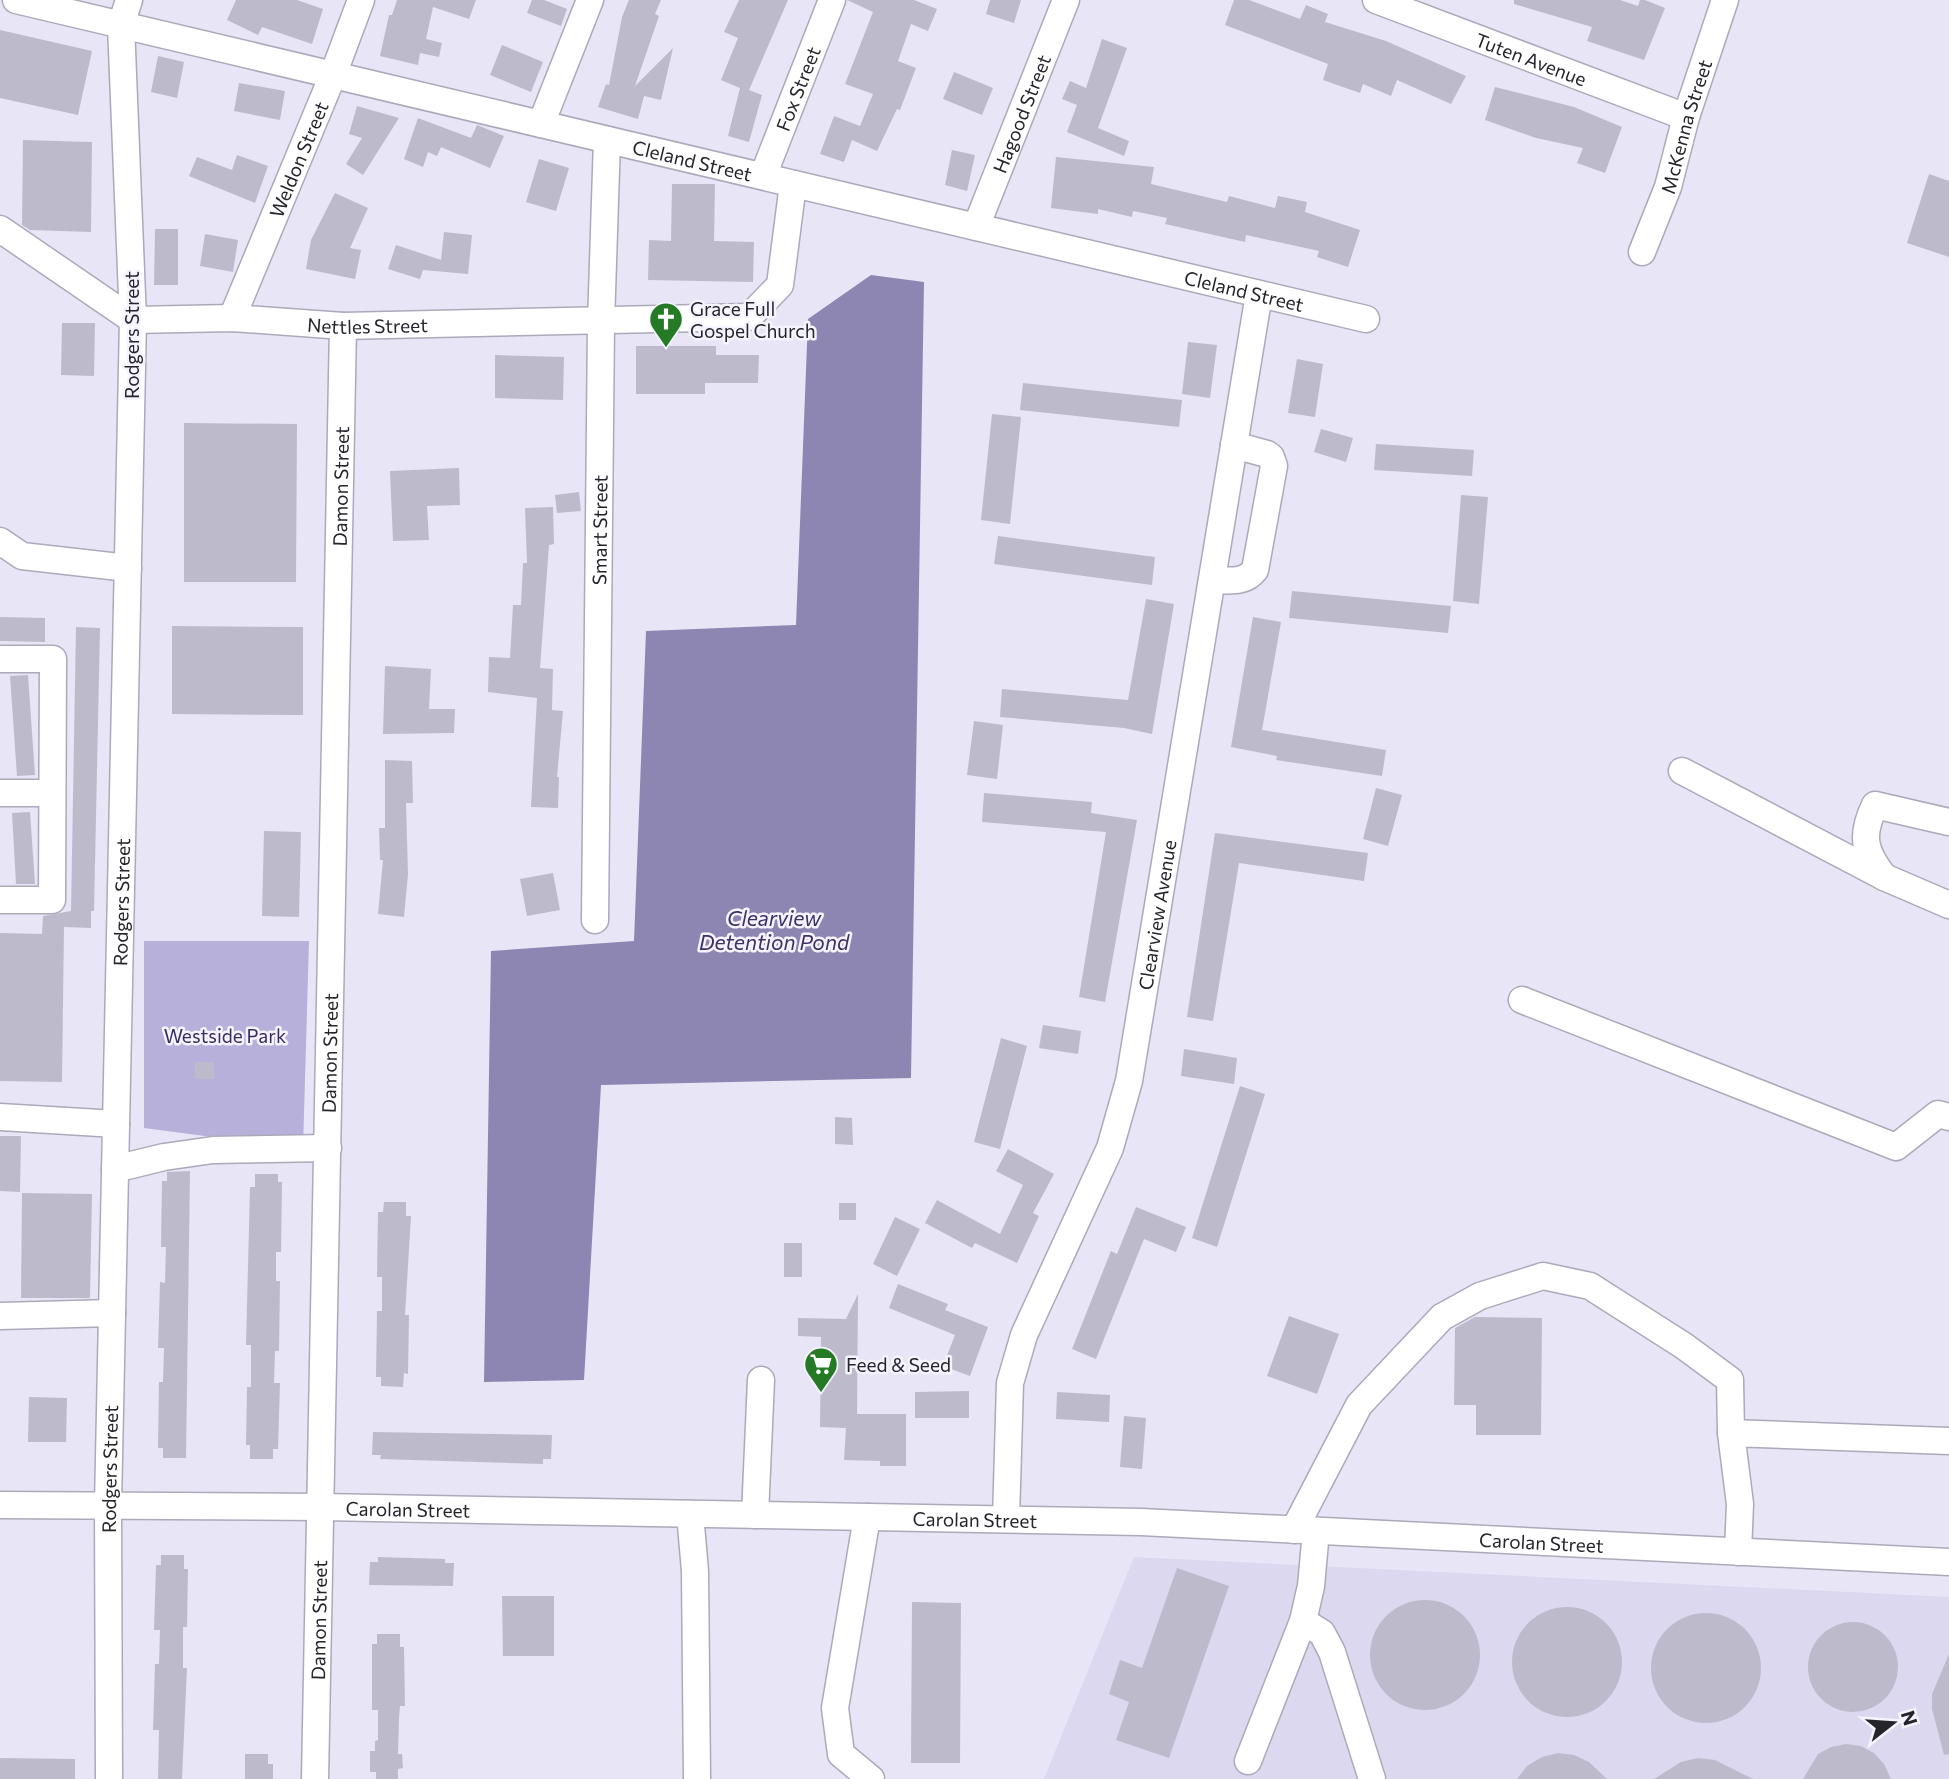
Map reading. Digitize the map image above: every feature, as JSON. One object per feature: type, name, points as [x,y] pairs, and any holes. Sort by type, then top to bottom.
[{"type":"street","name":"Cleland Street","points":[[16,0],[125,12],[333,75],[1366,319]]},
{"type":"street","name":"Weldon Street","points":[[232,318],[333,75],[361,0]]},
{"type":"street","points":[[541,124],[590,0]]},
{"type":"street","name":"Fox Street","points":[[763,176],[832,0]]},
{"type":"street","name":"Hagood Street","points":[[976,227],[1066,0]]},
{"type":"street","name":"Tuten Avenue","points":[[1376,0],[1686,117]]},
{"type":"street","name":"McKenna Street","points":[[1642,252],[1668,187],[1686,117],[1725,0]]},
{"type":"street","name":"Rodgers Street","points":[[109,1779],[108,1505],[133,320],[125,12]]},
{"type":"street","name":"Smart Street","points":[[595,920],[601,323],[607,139]]},
{"type":"street","name":"Nettles Street","points":[[133,320],[232,318],[343,326],[601,323],[749,317],[780,285],[793,184]]},
{"type":"street","points":[[0,229],[133,320]]},
{"type":"street","name":"Clearview Avenue","points":[[1006,1519],[1010,1383],[1024,1335],[1111,1148],[1129,1081],[1259,294]]},
{"type":"street","name":"Damon Street","points":[[315,1779],[343,326]]},
{"type":"street","points":[[1212,580],[1239,581],[1249,577],[1255,570],[1274,466],[1271,457],[1266,454],[1234,445]]},
{"type":"street","points":[[0,541],[22,556],[128,568]]},
{"type":"street","points":[[0,659],[53,659],[52,900],[0,900]]},
{"type":"street","points":[[1682,771],[1884,877],[1949,905]]},
{"type":"street","points":[[0,793],[52,793]]},
{"type":"street","points":[[1884,877],[1870,859],[1865,826],[1875,805],[1949,822]]},
{"type":"street","points":[[1522,1000],[1896,1147],[1938,1114],[1949,1117]]},
{"type":"street","points":[[0,1117],[116,1125]]},
{"type":"street","points":[[115,1169],[164,1157],[213,1150],[328,1148]]},
{"type":"street","points":[[1248,1760],[1303,1621],[1311,1586],[1305,1530],[1359,1405],[1442,1317],[1480,1296],[1543,1276],[1590,1286],[1684,1346],[1730,1380],[1731,1433],[1740,1504],[1738,1552]]},
{"type":"street","points":[[0,1316],[112,1313]]},
{"type":"street","points":[[755,1515],[761,1380]]},
{"type":"street","points":[[1731,1433],[1949,1441]]},
{"type":"street","name":"Carolan Street","points":[[0,1505],[321,1507],[1006,1519],[1305,1530],[1949,1562]]},
{"type":"street","points":[[690,1514],[695,1571],[697,1779]]},
{"type":"street","points":[[867,1517],[835,1708],[841,1754],[871,1779]]},
{"type":"street","points":[[1303,1621],[1322,1633],[1332,1652],[1372,1779]]},
{"type":"shaded area","points":[[1134,1557],[1949,1597],[1949,1779],[1044,1779]]},
{"type":"green space","name":"Westside Park","points":[[144,941],[309,941],[303,1149],[144,1128]]},
{"type":"water","name":"Clearview Detention Pond","points":[[871,275],[924,282],[911,1078],[601,1085],[584,1380],[484,1382],[491,951],[634,941],[646,631],[796,625],[808,319]]},
{"type":"building","points":[[236,0],[297,0],[323,9],[312,44],[262,27],[258,35],[227,20]]},
{"type":"building","points":[[397,0],[476,0],[469,19],[433,7],[426,39],[442,43],[439,57],[420,53],[418,65],[380,56],[389,15],[392,15]]},
{"type":"building","points":[[532,0],[544,0],[567,9],[561,26],[527,13]]},
{"type":"building","points":[[629,0],[661,0],[655,14],[659,16],[635,86],[673,48],[661,100],[644,96],[638,119],[598,107],[606,84],[609,85],[622,17]]},
{"type":"building","points":[[739,0],[788,0],[749,90],[762,95],[749,142],[728,136],[740,88],[721,80],[738,38],[724,32]]},
{"type":"building","points":[[847,0],[914,0],[937,9],[928,31],[911,24],[898,61],[916,68],[900,110],[897,109],[877,151],[852,140],[844,162],[820,154],[834,116],[860,126],[873,94],[845,84],[873,12]]},
{"type":"building","points":[[990,0],[1021,0],[1014,23],[986,14]]},
{"type":"building","points":[[1234,0],[1249,0],[1300,19],[1306,5],[1328,14],[1325,22],[1386,41],[1466,76],[1451,104],[1397,80],[1391,96],[1363,84],[1360,93],[1323,80],[1328,64],[1225,25]]},
{"type":"building","points":[[1514,0],[1620,0],[1638,6],[1640,0],[1645,0],[1665,8],[1644,60],[1587,41],[1592,27],[1514,4]]},
{"type":"building","points":[[0,30],[92,51],[78,115],[0,98]]},
{"type":"building","points":[[1102,39],[1127,48],[1098,128],[1129,141],[1124,156],[1067,132],[1077,105],[1062,99],[1070,81],[1086,88]]},
{"type":"building","points":[[502,45],[543,62],[531,92],[490,75]]},
{"type":"building","points":[[158,56],[184,62],[177,98],[151,92]]},
{"type":"building","points":[[954,72],[993,88],[982,115],[943,99]]},
{"type":"building","points":[[239,83],[285,91],[280,120],[234,111]]},
{"type":"building","points":[[1495,87],[1574,107],[1622,127],[1605,173],[1577,163],[1583,148],[1536,138],[1485,120]]},
{"type":"building","points":[[357,106],[399,118],[363,175],[346,164],[362,138],[349,134]]},
{"type":"building","points":[[418,118],[471,138],[477,125],[504,136],[490,168],[441,147],[437,156],[428,152],[423,167],[404,159]]},
{"type":"building","points":[[23,140],[92,142],[91,232],[30,230],[22,225]]},
{"type":"building","points":[[952,150],[975,155],[967,191],[945,185]]},
{"type":"building","points":[[237,155],[268,166],[255,203],[189,176],[197,157],[232,170]]},
{"type":"building","points":[[1056,157],[1154,167],[1151,184],[1227,202],[1229,196],[1275,208],[1278,196],[1307,202],[1305,212],[1360,230],[1348,267],[1317,257],[1319,251],[1246,235],[1245,242],[1165,224],[1167,218],[1133,211],[1132,217],[1098,209],[1098,214],[1051,208]]},
{"type":"building","points":[[539,159],[569,168],[556,211],[526,202]]},
{"type":"building","points":[[1929,174],[1949,181],[1949,257],[1907,243]]},
{"type":"building","points":[[672,184],[715,184],[714,241],[754,242],[753,282],[648,280],[649,240],[671,241]]},
{"type":"building","points":[[335,193],[368,208],[350,248],[361,250],[355,279],[306,269],[311,240]]},
{"type":"building","points":[[155,229],[178,229],[178,285],[154,285]]},
{"type":"building","points":[[444,232],[472,235],[468,274],[423,270],[420,279],[388,269],[396,245],[441,260]]},
{"type":"building","points":[[205,234],[238,240],[233,272],[200,266]]},
{"type":"building","points":[[62,323],[95,323],[94,376],[61,375]]},
{"type":"building","points":[[1188,342],[1217,345],[1210,398],[1182,394]]},
{"type":"building","points":[[636,346],[716,346],[716,355],[759,355],[758,383],[705,383],[705,394],[636,394]]},
{"type":"building","points":[[495,355],[564,357],[563,400],[495,398]]},
{"type":"building","points":[[1297,359],[1323,364],[1315,417],[1288,413]]},
{"type":"building","points":[[1023,383],[1182,400],[1179,427],[1020,410]]},
{"type":"building","points":[[992,414],[1021,417],[1010,524],[981,520]]},
{"type":"building","points":[[184,423],[297,424],[296,582],[184,582]]},
{"type":"building","points":[[1321,429],[1353,438],[1346,462],[1314,452]]},
{"type":"building","points":[[1376,444],[1474,450],[1472,476],[1374,470]]},
{"type":"building","points":[[459,468],[460,505],[427,506],[429,540],[393,541],[390,471]]},
{"type":"building","points":[[579,492],[581,511],[557,513],[555,495]]},
{"type":"building","points":[[1461,495],[1488,497],[1479,604],[1453,601]]},
{"type":"building","points":[[553,507],[554,544],[549,545],[540,668],[553,669],[552,710],[563,711],[557,777],[558,808],[531,807],[537,698],[488,692],[489,657],[510,658],[513,605],[521,605],[523,563],[527,563],[525,508]]},
{"type":"building","points":[[998,536],[1155,557],[1152,585],[994,564]]},
{"type":"building","points":[[1292,591],[1451,606],[1448,633],[1289,618]]},
{"type":"building","points":[[1146,599],[1174,604],[1152,734],[1124,728],[1000,717],[1002,689],[1128,700]]},
{"type":"building","points":[[0,617],[45,618],[45,642],[0,641]]},
{"type":"building","points":[[1253,617],[1281,622],[1262,730],[1386,750],[1382,776],[1276,760],[1277,756],[1231,747]]},
{"type":"building","points":[[172,626],[303,627],[303,715],[172,714]]},
{"type":"building","points":[[76,627],[100,628],[94,911],[91,911],[91,928],[64,927],[62,1082],[0,1081],[0,933],[42,934],[43,916],[71,911]]},
{"type":"building","points":[[385,666],[431,669],[429,709],[455,709],[454,733],[383,734]]},
{"type":"building","points":[[28,675],[35,775],[17,776],[10,676]]},
{"type":"building","points":[[974,721],[1003,725],[997,779],[967,775]]},
{"type":"building","points":[[385,760],[412,761],[413,803],[406,803],[408,874],[404,917],[378,914],[383,860],[380,860],[379,828],[385,828]]},
{"type":"building","points":[[1376,788],[1402,795],[1388,846],[1363,839]]},
{"type":"building","points":[[984,793],[1092,802],[1091,813],[1137,820],[1105,1002],[1079,997],[1106,832],[982,822]]},
{"type":"building","points":[[30,812],[35,884],[16,884],[12,813]]},
{"type":"building","points":[[264,831],[301,832],[299,917],[262,916]]},
{"type":"building","points":[[1215,833],[1368,853],[1364,881],[1239,863],[1213,1021],[1187,1017]]},
{"type":"building","points":[[553,873],[560,910],[527,916],[520,879]]},
{"type":"building","points":[[1043,1025],[1081,1031],[1078,1054],[1039,1048]]},
{"type":"building","points":[[1001,1038],[1027,1046],[1000,1149],[974,1142]]},
{"type":"building","points":[[1184,1049],[1237,1058],[1234,1084],[1181,1076]]},
{"type":"building","points":[[195,1062],[214,1062],[214,1079],[195,1079]]},
{"type":"building","points":[[1240,1086],[1265,1094],[1217,1247],[1192,1238]]},
{"type":"building","points":[[835,1117],[852,1118],[853,1145],[835,1144]]},
{"type":"building","points":[[0,1136],[21,1136],[20,1192],[0,1191]]},
{"type":"building","points":[[1008,1149],[1054,1174],[1033,1213],[1039,1216],[1017,1263],[975,1243],[972,1248],[925,1223],[937,1200],[1000,1234],[1023,1185],[996,1171]]},
{"type":"building","points":[[190,1171],[186,1458],[163,1458],[163,1448],[158,1448],[159,1382],[163,1382],[164,1348],[158,1348],[160,1282],[165,1283],[166,1247],[161,1247],[162,1181],[167,1181],[167,1172]]},
{"type":"building","points":[[255,1174],[278,1174],[278,1182],[282,1182],[281,1252],[276,1252],[276,1281],[280,1281],[279,1351],[275,1351],[274,1383],[280,1383],[278,1449],[273,1449],[273,1459],[250,1459],[250,1445],[246,1445],[247,1387],[251,1387],[251,1345],[246,1345],[250,1187],[255,1187]]},
{"type":"building","points":[[22,1193],[92,1194],[90,1298],[21,1298]]},
{"type":"building","points":[[384,1202],[406,1202],[406,1216],[411,1216],[405,1315],[409,1315],[408,1374],[404,1373],[403,1387],[381,1386],[381,1377],[376,1377],[377,1311],[382,1311],[382,1277],[377,1277],[378,1212],[383,1212]]},
{"type":"building","points":[[839,1203],[856,1203],[856,1220],[839,1220]]},
{"type":"building","points":[[1136,1207],[1186,1227],[1176,1252],[1144,1239],[1096,1359],[1072,1349],[1111,1251],[1117,1254]]},
{"type":"building","points":[[895,1217],[920,1229],[897,1276],[873,1264]]},
{"type":"building","points":[[784,1243],[802,1243],[802,1277],[784,1277]]},
{"type":"building","points":[[898,1284],[948,1304],[945,1310],[988,1327],[970,1376],[943,1366],[955,1335],[889,1308]]},
{"type":"building","points":[[858,1294],[857,1414],[906,1414],[906,1466],[880,1466],[880,1461],[844,1460],[846,1428],[820,1427],[821,1337],[798,1336],[798,1318],[846,1319]]},
{"type":"building","points":[[1289,1316],[1339,1334],[1317,1394],[1267,1376]]},
{"type":"building","points":[[1475,1317],[1542,1318],[1541,1435],[1476,1435],[1476,1405],[1454,1405],[1455,1328]]},
{"type":"building","points":[[969,1391],[969,1418],[915,1418],[915,1392]]},
{"type":"building","points":[[1057,1392],[1110,1395],[1109,1422],[1056,1419]]},
{"type":"building","points":[[29,1397],[67,1398],[66,1442],[28,1442]]},
{"type":"building","points":[[1124,1416],[1146,1418],[1142,1469],[1120,1467]]},
{"type":"building","points":[[373,1432],[552,1435],[551,1459],[543,1459],[543,1464],[380,1459],[381,1455],[372,1455]]},
{"type":"building","points":[[161,1555],[184,1555],[184,1569],[188,1569],[187,1627],[183,1627],[183,1668],[187,1668],[182,1779],[158,1779],[159,1730],[153,1730],[155,1664],[159,1664],[160,1630],[154,1630],[156,1565],[161,1565]]},
{"type":"building","points":[[378,1557],[445,1559],[445,1563],[454,1563],[453,1586],[369,1585],[370,1562],[378,1562]]},
{"type":"building","points":[[1177,1568],[1229,1586],[1169,1758],[1116,1740],[1129,1702],[1109,1694],[1120,1660],[1142,1668]]},
{"type":"building","points":[[502,1596],[554,1596],[554,1656],[503,1656]]},
{"type":"building","points":[[1425,1600],[1446,1604],[1464,1616],[1476,1634],[1480,1655],[1476,1676],[1464,1694],[1446,1706],[1425,1710],[1404,1706],[1386,1694],[1374,1676],[1370,1655],[1374,1634],[1386,1616],[1404,1604]]},
{"type":"building","points":[[912,1602],[961,1603],[960,1763],[911,1763]]},
{"type":"building","points":[[1567,1607],[1588,1611],[1606,1623],[1618,1641],[1622,1662],[1618,1683],[1606,1701],[1588,1713],[1567,1717],[1546,1713],[1528,1701],[1516,1683],[1512,1662],[1516,1641],[1528,1623],[1546,1611]]},
{"type":"building","points":[[1706,1613],[1727,1617],[1745,1629],[1757,1647],[1761,1668],[1757,1689],[1745,1707],[1727,1719],[1706,1723],[1685,1719],[1667,1707],[1655,1689],[1651,1668],[1655,1647],[1667,1629],[1685,1617]]},
{"type":"building","points":[[1853,1622],[1870,1626],[1885,1635],[1894,1650],[1898,1667],[1894,1684],[1885,1699],[1870,1708],[1853,1712],[1836,1708],[1821,1699],[1812,1684],[1808,1667],[1812,1650],[1821,1635],[1836,1626]]},
{"type":"building","points":[[377,1634],[400,1634],[400,1647],[404,1647],[405,1706],[400,1706],[398,1754],[402,1754],[403,1768],[398,1769],[398,1779],[376,1779],[376,1772],[370,1772],[370,1751],[375,1751],[375,1741],[378,1740],[378,1710],[372,1710],[372,1644],[377,1644]]},
{"type":"building","points":[[1949,1654],[1949,1754],[1944,1755],[1932,1709],[1932,1694]]},
{"type":"building","points":[[1846,1744],[1861,1746],[1874,1753],[1884,1764],[1891,1779],[1803,1779],[1818,1754],[1831,1747]]},
{"type":"building","points":[[1558,1753],[1574,1755],[1589,1762],[1607,1779],[1517,1779],[1527,1766],[1542,1757]]},
{"type":"building","points":[[245,1754],[268,1754],[268,1764],[273,1764],[273,1779],[245,1779]]},
{"type":"building","points":[[0,1758],[75,1759],[75,1779],[0,1779]]},
{"type":"building","points":[[1698,1758],[1715,1760],[1753,1779],[1654,1779],[1681,1762]]},
{"type":"place","name":"Grace Full Gospel Church","points":[[666,349]]},
{"type":"place","name":"Feed & Seed","points":[[821,1394]]}]
